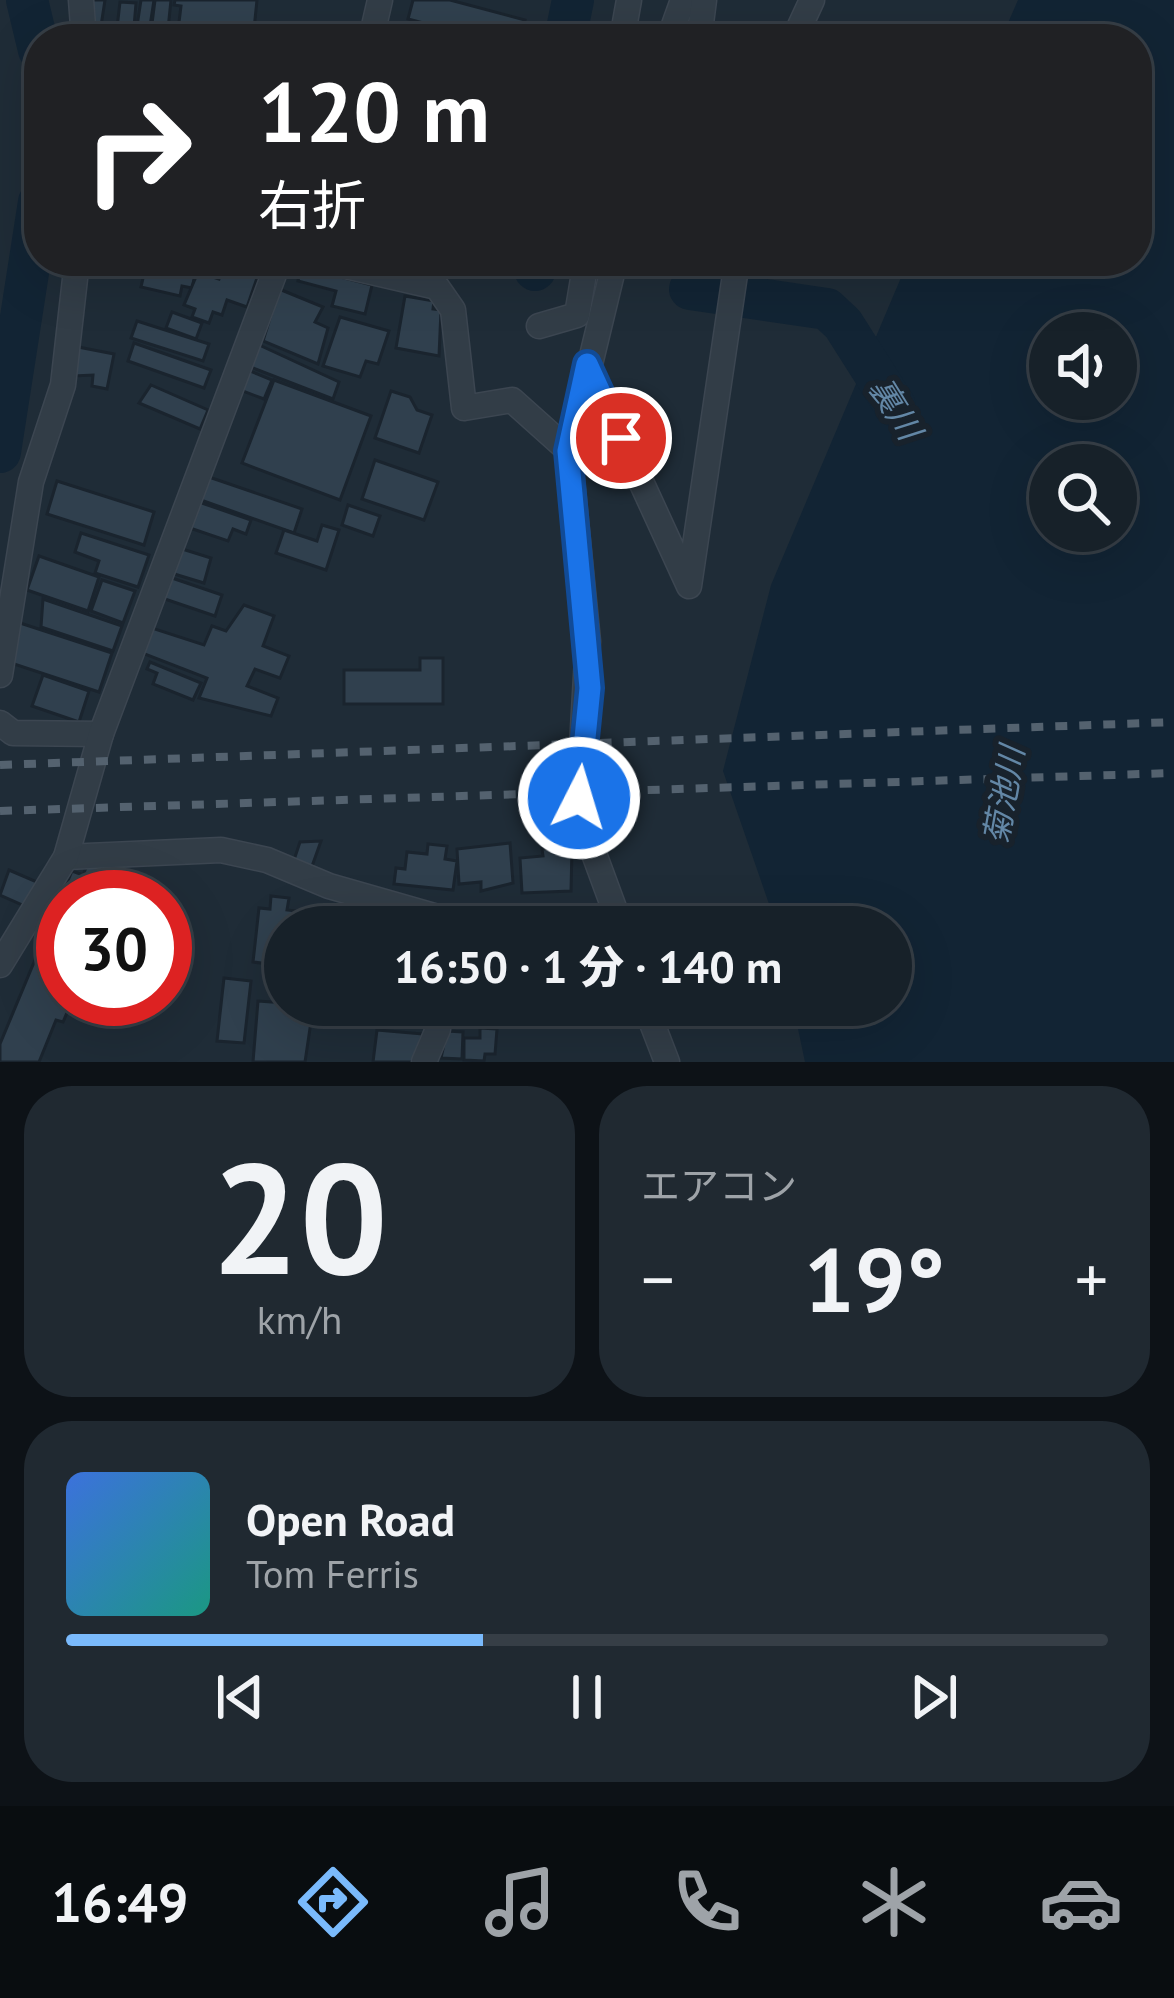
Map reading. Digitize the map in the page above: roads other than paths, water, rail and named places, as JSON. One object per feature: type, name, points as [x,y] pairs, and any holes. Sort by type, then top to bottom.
[{"type":"street","points":[[0,675],[31,482],[62,385],[75,276]]},
{"type":"street","points":[[0,965],[66,857],[100,734],[273,276]]},
{"type":"street","points":[[389,276],[437,287],[453,310],[464,408],[512,400],[568,451]]},
{"type":"street","points":[[539,326],[577,315],[584,276]]},
{"type":"street","points":[[613,276],[568,451],[590,688],[579,798],[613,906]]},
{"type":"street","points":[[587,364],[689,586],[734,284]]},
{"type":"street","points":[[0,723],[14,733],[100,734]]},
{"type":"street","points":[[66,857],[221,850],[267,860],[392,906]]},
{"type":"street","points":[[424,1062],[438,1026]]},
{"type":"street","points":[[653,1026],[667,1062]]},
{"type":"water","name":"菊池川","points":[[1018,0],[1174,0],[1174,1062],[805,1062],[797,1026],[912,1026],[912,906],[770,906],[723,771],[771,585],[902,276],[1152,276],[1152,24],[1008,24]]},
{"type":"waterway","points":[[27,0],[33,24]]},
{"type":"waterway","name":"裏川","points":[[568,24],[573,0]]},
{"type":"waterway","points":[[0,452],[27,276]]},
{"type":"waterway","name":"裏川","points":[[690,289],[827,309],[843,324],[895,406]]},
{"type":"railway","points":[[0,765],[1174,722]]},
{"type":"railway","points":[[0,811],[1174,773]]}]
